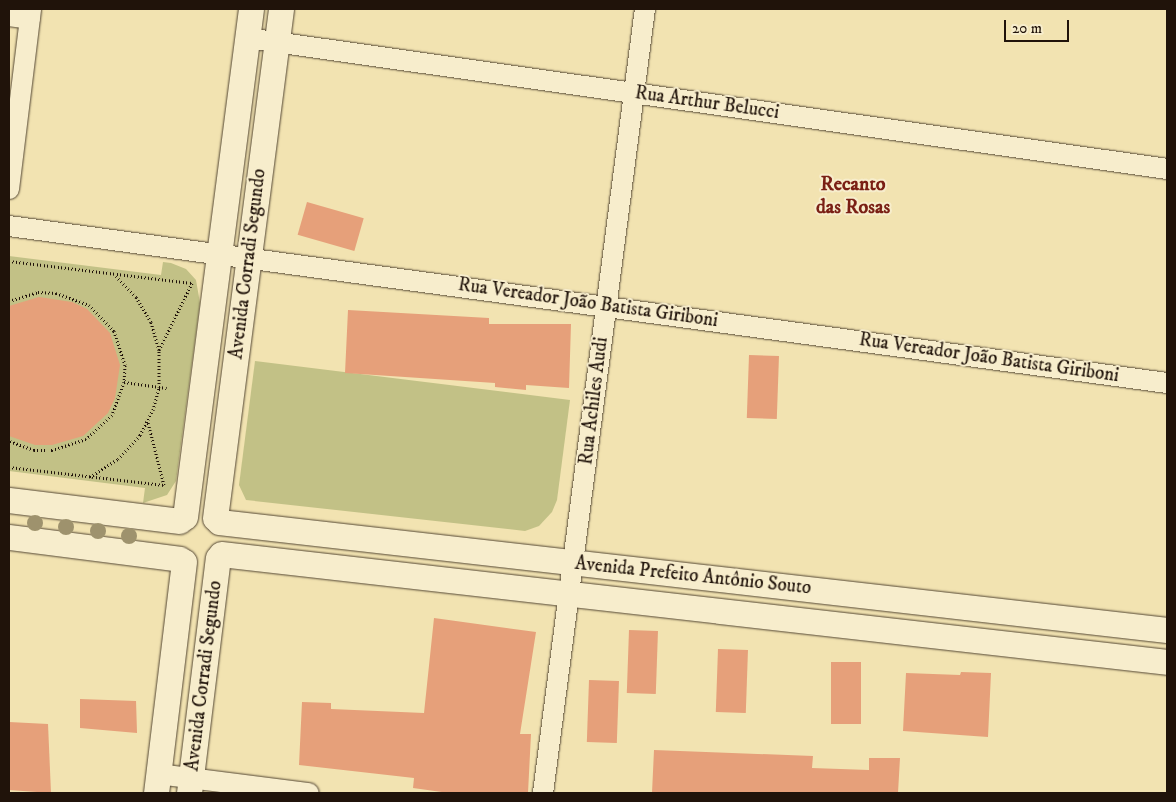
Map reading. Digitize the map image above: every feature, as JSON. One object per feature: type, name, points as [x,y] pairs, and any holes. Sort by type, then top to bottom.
[{"type":"street","name":"Avenida Corradi Segundo","points":[[182,519],[220,253],[250,9]]},
{"type":"street","name":"Avenida Corradi Segundo","points":[[217,520],[281,9]]},
{"type":"street","name":"Rua Achiles Audi","points":[[543,793],[645,9]]},
{"type":"street","points":[[9,16],[30,14],[9,189]]},
{"type":"street","name":"Rua Arthur Belucci","points":[[247,38],[1167,169]]},
{"type":"street","name":"Rua Vereador João Batista Giriboni","points":[[9,226],[1167,382]]},
{"type":"street","points":[[9,500],[182,519],[200,513],[217,520],[226,538],[219,556],[205,565],[182,560],[9,537]]},
{"type":"street","points":[[182,519],[174,528],[172,544],[182,560]]},
{"type":"street","name":"Avenida Prefeito Antônio Souto","points":[[217,520],[573,563],[1167,630]]},
{"type":"street","name":"Avenida Corradi Segundo","points":[[190,786],[219,556]]},
{"type":"street","name":"Avenida Prefeito Antônio Souto","points":[[219,556],[1167,662]]},
{"type":"street","name":"Avenida Corradi Segundo","points":[[157,784],[182,560]]},
{"type":"street","points":[[157,784],[309,793]]},
{"type":"path","points":[[9,261],[192,284],[159,350]]},
{"type":"path","points":[[90,477],[130,448],[148,421],[159,387],[159,350],[144,309],[115,275]]},
{"type":"path","points":[[9,301],[38,292],[56,292],[90,305],[103,317],[118,339],[125,365],[124,382],[112,415],[86,440],[52,450],[34,450],[9,441]]},
{"type":"path","points":[[124,382],[168,388]]},
{"type":"path","points":[[9,467],[164,486],[148,421]]},
{"type":"shaded area","points":[[9,256],[161,275],[163,262],[171,263],[186,269],[196,280],[200,303],[176,481],[167,495],[143,503],[145,488],[9,471]]},
{"type":"shaded area","points":[[255,361],[570,400],[557,500],[552,512],[539,526],[525,531],[246,500],[239,485]]},
{"type":"building","points":[[307,202],[364,218],[354,251],[298,235]]},
{"type":"building","points":[[39,297],[72,302],[87,309],[110,333],[120,365],[115,398],[108,413],[83,436],[52,445],[35,445],[9,436],[9,306]]},
{"type":"building","points":[[348,310],[489,318],[489,324],[571,324],[569,388],[526,385],[526,390],[495,387],[495,383],[345,373]]},
{"type":"building","points":[[749,355],[779,356],[777,419],[747,418]]},
{"type":"building","points":[[434,618],[536,632],[520,734],[531,734],[528,793],[449,793],[413,788],[414,778],[299,765],[302,702],[331,703],[331,709],[424,713]]},
{"type":"building","points":[[629,630],[658,631],[656,694],[627,693]]},
{"type":"building","points":[[718,649],[748,650],[746,713],[716,712]]},
{"type":"building","points":[[831,662],[861,662],[861,724],[831,724]]},
{"type":"building","points":[[961,672],[991,673],[988,737],[903,731],[906,673],[960,675]]},
{"type":"building","points":[[589,680],[619,681],[617,743],[587,742]]},
{"type":"building","points":[[80,699],[136,701],[137,733],[80,728]]},
{"type":"building","points":[[9,722],[48,724],[51,793],[9,790]]},
{"type":"building","points":[[654,750],[813,756],[812,768],[869,770],[869,758],[900,758],[898,793],[652,793]]},
{"type":"district","name":"Recanto das Rosas","points":[[853,196]]}]
